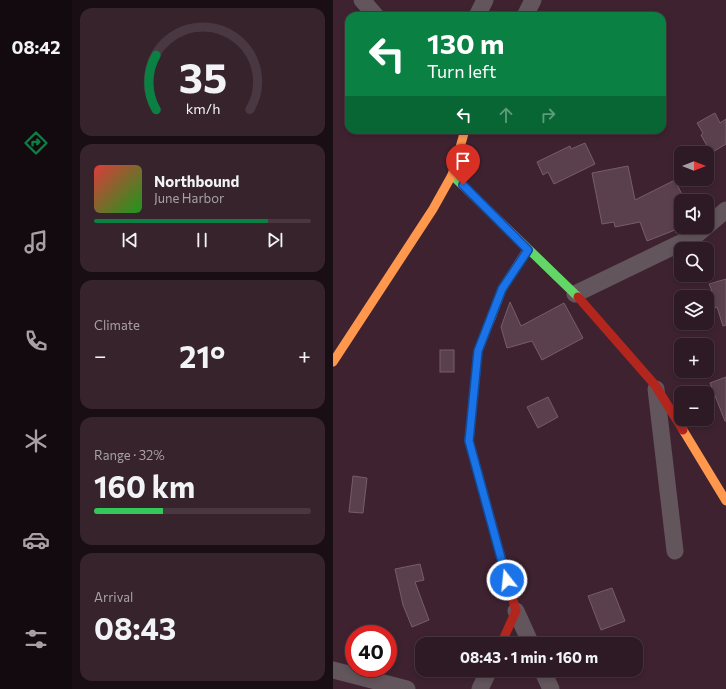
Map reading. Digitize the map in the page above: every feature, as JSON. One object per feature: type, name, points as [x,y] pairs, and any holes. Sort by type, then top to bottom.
[{"type":"street","points":[[362,0],[372,12]]},
{"type":"street","points":[[479,12],[485,0]]},
{"type":"street","points":[[527,12],[533,0]]},
{"type":"street","points":[[333,362],[433,209],[452,175],[464,134]]},
{"type":"street","points":[[452,175],[575,294],[655,385],[726,501]]},
{"type":"street","points":[[714,220],[726,210]]},
{"type":"street","points":[[575,294],[697,234]]},
{"type":"street","points":[[528,250],[502,289],[478,351],[469,441],[516,611],[528,637]]},
{"type":"street","points":[[655,385],[675,552]]},
{"type":"street","points":[[504,637],[516,611]]},
{"type":"street","points":[[333,670],[407,689]]},
{"type":"street","points":[[480,689],[486,677]]},
{"type":"street","points":[[546,677],[551,689]]},
{"type":"building","points":[[715,113],[720,123],[726,119],[726,144],[714,151],[714,146],[707,146],[701,135],[703,133],[697,123]]},
{"type":"building","points":[[585,143],[595,164],[554,184],[548,172],[543,175],[537,162],[570,146],[571,149]]},
{"type":"building","points":[[628,166],[635,200],[674,180],[674,186],[678,186],[682,194],[674,194],[674,230],[647,241],[640,222],[615,227],[614,222],[602,224],[592,173]]},
{"type":"building","points":[[726,279],[726,325],[723,326],[717,307],[714,308],[714,290],[712,290],[709,284]]},
{"type":"building","points":[[510,302],[521,326],[564,303],[583,338],[542,360],[532,341],[507,348],[501,327]]},
{"type":"building","points":[[440,350],[454,350],[454,372],[440,372]]},
{"type":"building","points":[[726,377],[726,421],[714,393],[714,386],[711,386],[710,383]]},
{"type":"building","points":[[548,397],[558,417],[538,428],[527,407]]},
{"type":"building","points":[[353,476],[367,478],[363,513],[349,512]]},
{"type":"building","points":[[420,564],[424,580],[415,582],[429,620],[412,627],[403,605],[395,569]]},
{"type":"building","points":[[612,588],[625,621],[601,630],[588,596]]},
{"type":"traffic: fast","points":[[452,175],[578,297]]},
{"type":"traffic: slow","points":[[333,362],[433,209],[452,175],[464,134]]},
{"type":"traffic: slow","points":[[490,321],[502,289],[528,249]]},
{"type":"traffic: slow","points":[[683,430],[726,501]]},
{"type":"traffic: jam","points":[[578,297],[655,385],[683,430]]},
{"type":"traffic: jam","points":[[490,321],[478,351],[469,441],[516,611],[504,637]]},
{"type":"route","points":[[463,185],[528,250],[502,289],[478,351],[469,441],[507,580]]}]
